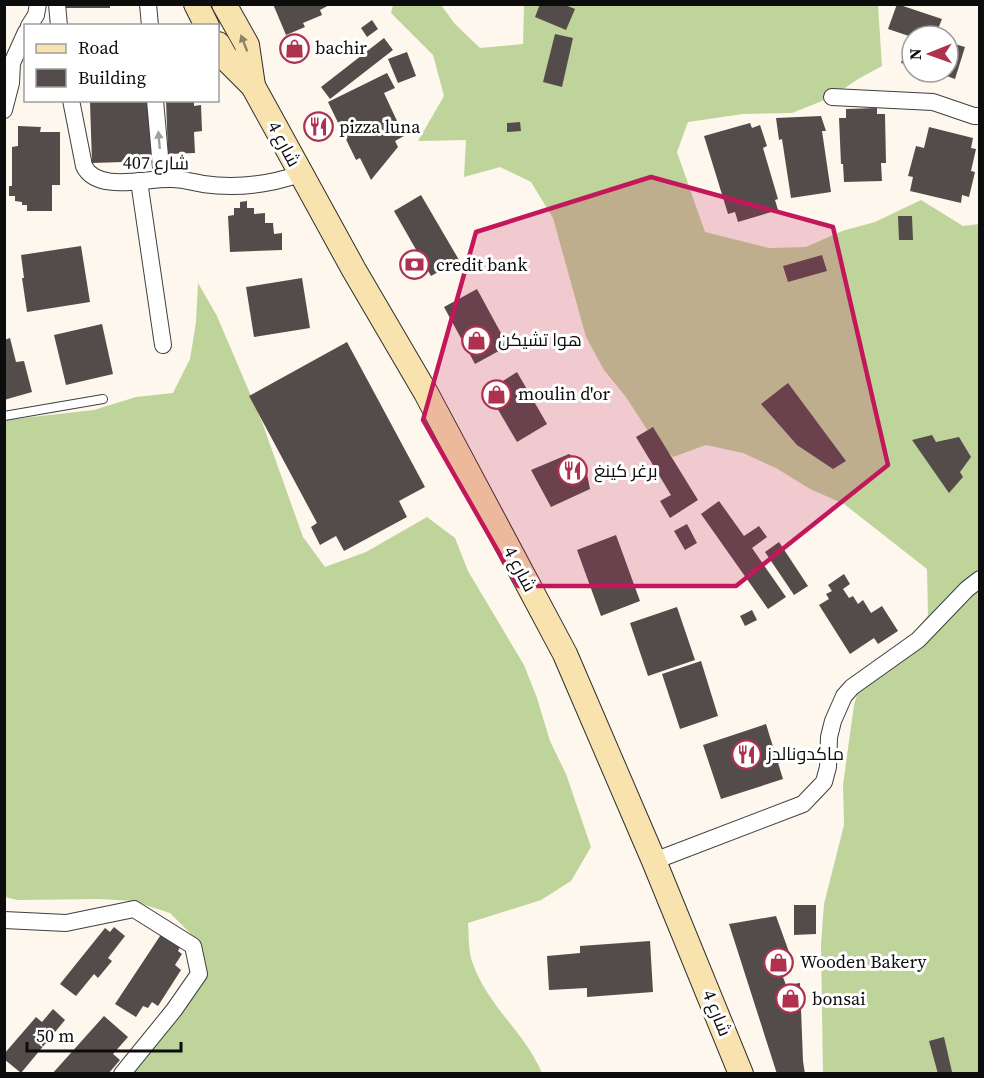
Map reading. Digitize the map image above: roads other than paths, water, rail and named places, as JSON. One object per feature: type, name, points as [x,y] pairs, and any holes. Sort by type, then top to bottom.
[{"type":"main road","points":[[195,4],[206,24]]},
{"type":"main road","name":"شارع 4","points":[[224,4],[247,45],[253,86]]},
{"type":"main road","name":"شارع 4","points":[[219,46],[227,60],[253,86],[300,174],[426,393],[565,654],[654,861],[741,1074]]},
{"type":"street","points":[[30,24],[36,15],[38,4]]},
{"type":"street","points":[[57,4],[59,24]]},
{"type":"street","points":[[148,4],[150,24]]},
{"type":"street","points":[[4,110],[11,83],[8,57],[24,35]]},
{"type":"street","points":[[832,98],[933,102],[980,116]]},
{"type":"street","name":"شارع 407","points":[[71,102],[87,173],[99,181],[162,179],[254,186],[276,183],[300,174]]},
{"type":"street","points":[[155,102],[162,179]]},
{"type":"street","points":[[139,181],[163,345]]},
{"type":"street","points":[[654,861],[803,804],[824,782],[833,721],[844,696],[852,687],[918,640],[967,589],[980,579]]},
{"type":"street","points":[[4,920],[66,923],[134,909],[193,946],[199,974],[174,1010],[122,1074]]},
{"type":"lane","points":[[4,416],[103,399]]},
{"type":"place","name":"bachir","points":[[294,48]]},
{"type":"place","name":"pizza luna","points":[[318,127]]},
{"type":"place","name":"credit bank","points":[[415,265]]},
{"type":"place","name":"هوا تشيكن","points":[[477,340]]},
{"type":"place","name":"moulin d'or","points":[[497,394]]},
{"type":"place","name":"برغر كينغ","points":[[573,471]]},
{"type":"place","name":"ماكدونالدز","points":[[746,754]]},
{"type":"place","name":"Wooden Bakery","points":[[779,962]]},
{"type":"place","name":"bonsai","points":[[791,999]]}]
